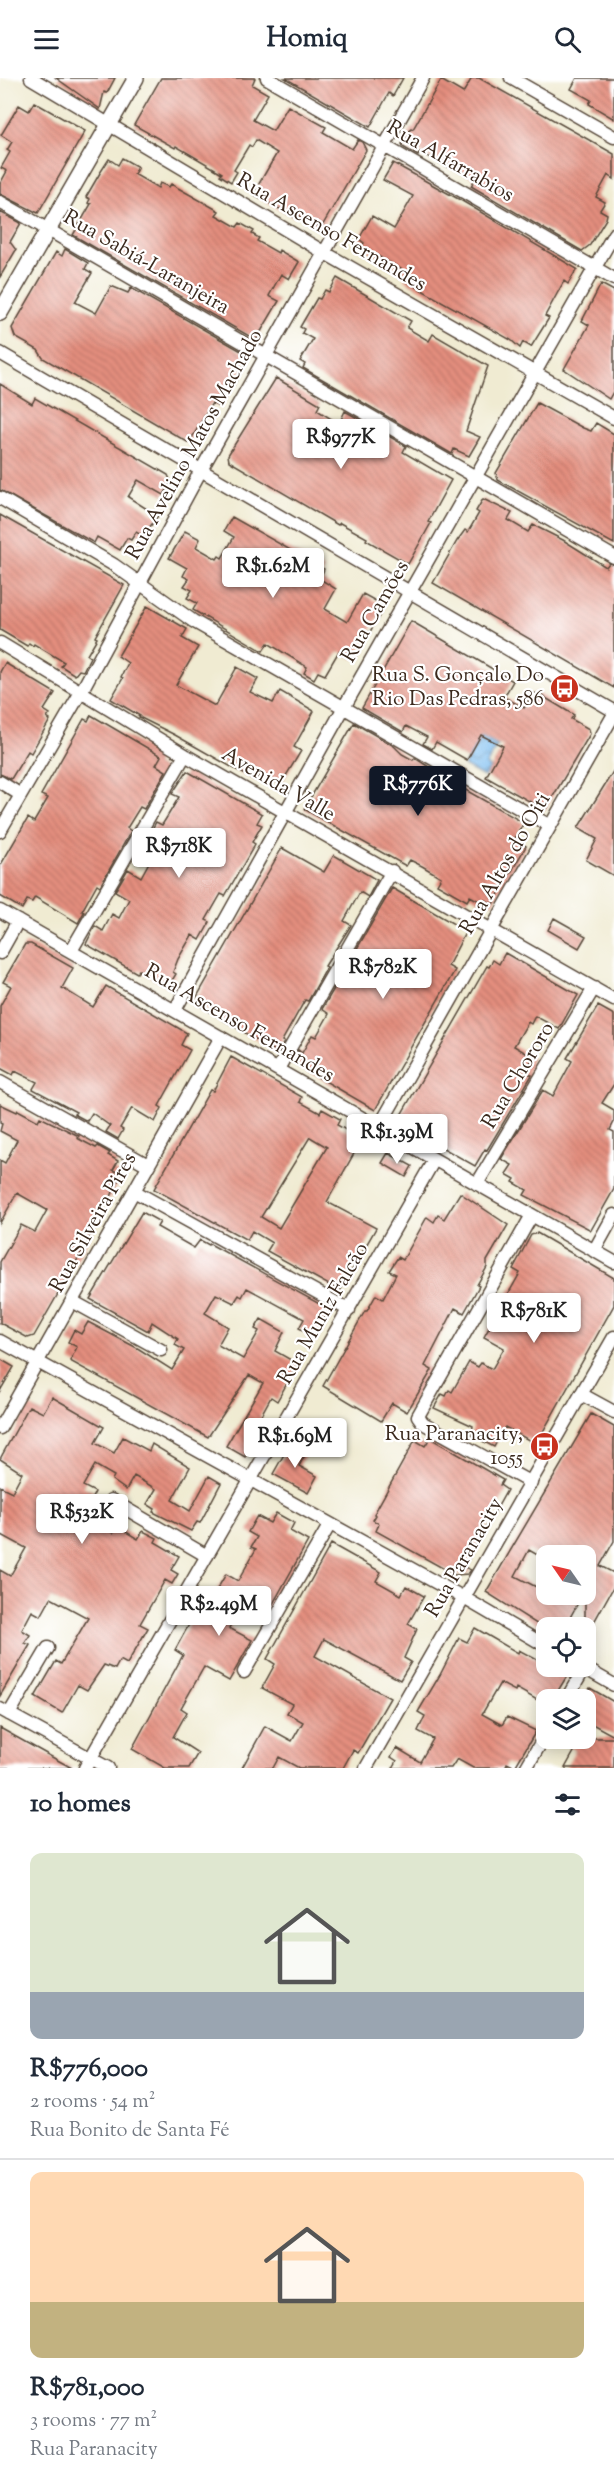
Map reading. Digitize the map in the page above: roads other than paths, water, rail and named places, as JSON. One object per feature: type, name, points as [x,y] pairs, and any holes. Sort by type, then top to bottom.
[{"type":"street","name":"Rua Ascenso Fernandes","points":[[31,78],[325,254],[614,418]]},
{"type":"street","points":[[0,313],[136,78]]},
{"type":"street","name":"Rua Alfarrabios","points":[[267,78],[614,279]]},
{"type":"street","name":"Rua Avelino Matos Machado","points":[[0,831],[81,692],[266,355],[423,78]]},
{"type":"street","points":[[510,78],[614,137]]},
{"type":"street","name":"Rua Sabiá-Laranjeira","points":[[0,202],[614,557]]},
{"type":"street","name":"Rua Camões","points":[[175,1010],[343,709],[614,234]]},
{"type":"street","points":[[0,353],[614,712]]},
{"type":"street","points":[[0,498],[94,553],[193,621],[550,826]]},
{"type":"street","name":"Avenida Valle","points":[[0,644],[185,755],[392,871],[614,1000]]},
{"type":"street","name":"Rua Altos do Oiti","points":[[379,1127],[614,712]]},
{"type":"street","points":[[71,951],[185,755]]},
{"type":"street","points":[[0,782],[21,795]]},
{"type":"street","points":[[278,1069],[392,871]]},
{"type":"street","name":"Rua Ascenso Fernandes","points":[[0,911],[614,1262]]},
{"type":"street","points":[[0,953],[18,921]]},
{"type":"street","name":"Rua Chororo","points":[[477,1184],[594,988]]},
{"type":"street","name":"Rua Silveira Pires","points":[[0,1428],[221,1037]]},
{"type":"street","points":[[0,1082],[148,1165]]},
{"type":"street","name":"Rua Muniz Falcão","points":[[88,1763],[434,1160]]},
{"type":"street","points":[[134,1191],[349,1310]]},
{"type":"street","points":[[531,1483],[423,1423],[418,1414],[532,1215]]},
{"type":"street","points":[[594,1251],[614,1215]]},
{"type":"street","points":[[72,1302],[161,1350]]},
{"type":"street","name":"Rua Paranacity","points":[[366,1768],[614,1337]]},
{"type":"street","points":[[0,1341],[536,1640]]},
{"type":"street","points":[[581,1394],[614,1412]]},
{"type":"street","points":[[111,1500],[207,1556]]},
{"type":"street","points":[[244,1672],[330,1524]]},
{"type":"street","points":[[48,1647],[5,1711],[88,1763],[108,1768]]},
{"type":"street","points":[[596,1675],[614,1685]]},
{"type":"street","points":[[526,1768],[537,1749]]},
{"type":"water","points":[[481,736],[498,745],[486,765],[490,768],[484,777],[464,766]]},
{"type":"place","name":"Rua S. Gonçalo Do Rio Das Pedras, 586","points":[[565,688]]},
{"type":"place","name":"Rua Paranacity, 1055","points":[[544,1447]]}]
